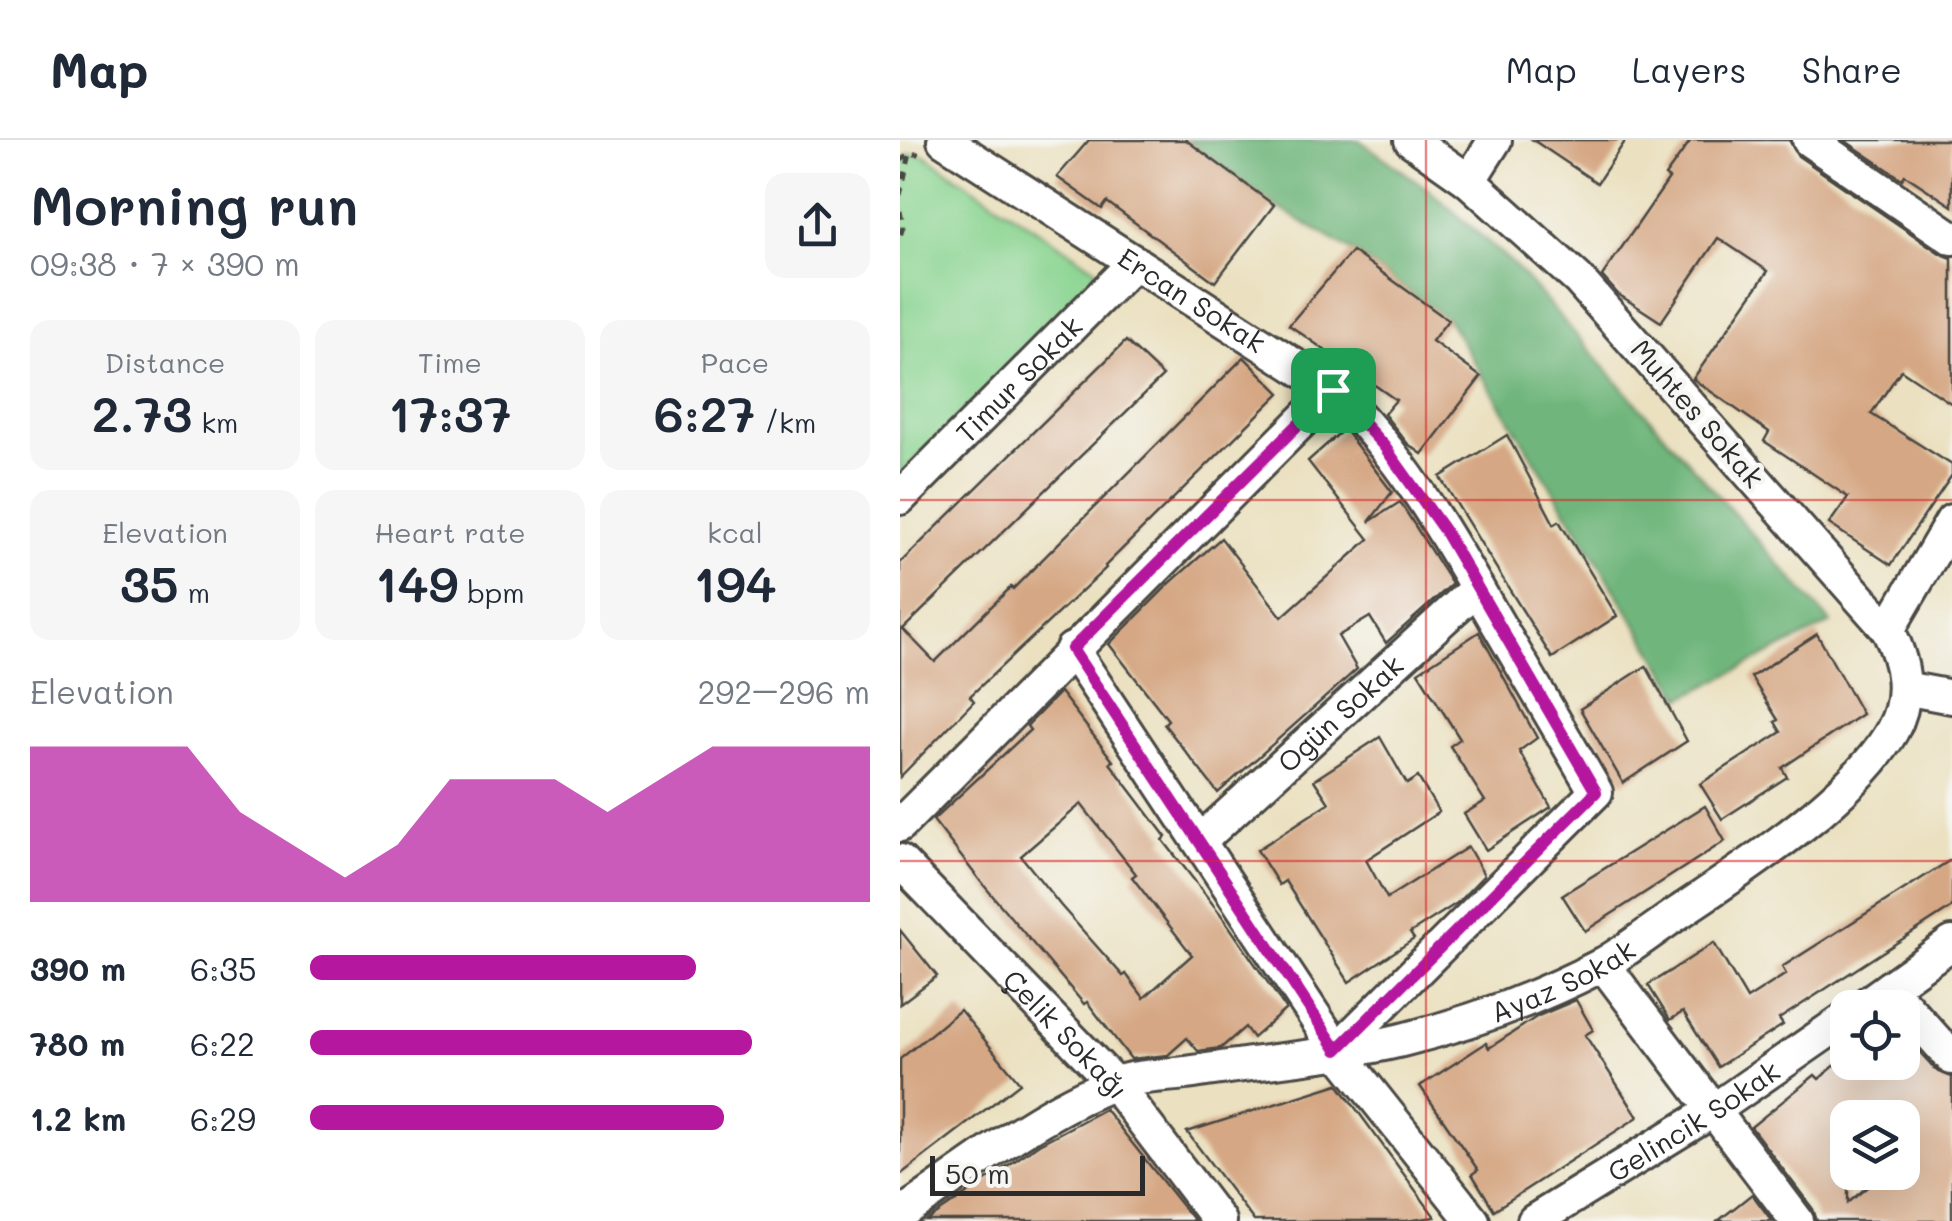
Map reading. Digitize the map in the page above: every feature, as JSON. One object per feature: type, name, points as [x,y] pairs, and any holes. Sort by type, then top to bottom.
[{"type":"street","name":"Muhtes Sokak","points":[[1411,140],[1469,181],[1578,279],[1888,630],[1899,651],[1904,688]]},
{"type":"street","points":[[1469,181],[1495,140]]},
{"type":"street","points":[[1810,140],[1952,238]]},
{"type":"street","name":"Ercan Sokak","points":[[934,147],[1135,262],[1333,390],[1354,410],[1416,487],[1596,792],[1337,1050]]},
{"type":"street","name":"Timur Sokak","points":[[900,498],[1135,262]]},
{"type":"street","points":[[900,824],[1333,390]]},
{"type":"street","points":[[1888,630],[1952,521]]},
{"type":"street","name":"Ogün Sokak","points":[[1201,840],[1477,588]]},
{"type":"street","points":[[1072,649],[1337,1050],[1474,1221]]},
{"type":"street","points":[[1904,688],[1952,697]]},
{"type":"street","name":"Ayaz Sokak","points":[[900,1215],[1032,1126],[1114,1083],[1398,1041],[1542,993],[1603,964],[1752,863],[1846,786],[1894,729],[1904,688]]},
{"type":"street","name":"Çelik Sokağı","points":[[900,861],[1114,1083],[1218,1221]]},
{"type":"street","points":[[1887,990],[1952,943]]},
{"type":"street","points":[[1603,964],[1797,1221]]},
{"type":"street","points":[[1890,988],[1952,1058]]},
{"type":"street","name":"Gelincik Sokak","points":[[1534,1221],[1714,1110],[1830,1029]]},
{"type":"path","points":[[900,161],[934,147]]},
{"type":"path","points":[[900,195],[910,154]]},
{"type":"path","points":[[900,211],[900,236]]},
{"type":"green space","points":[[1186,140],[1359,140],[1428,189],[1515,266],[1831,623],[1682,698],[1448,320],[1352,251],[1274,205]]},
{"type":"green space","points":[[910,154],[924,155],[1096,269],[1095,279],[900,476],[900,161]]},
{"type":"building","points":[[1089,140],[1186,140],[1274,205],[1215,282],[1107,202],[1102,209],[1057,177]]},
{"type":"building","points":[[1533,140],[1626,140],[1597,183]]},
{"type":"building","points":[[1691,140],[1789,140],[1798,156],[1952,258],[1952,404],[1901,370],[1871,414],[1952,465],[1952,475],[1891,565],[1829,524],[1848,497],[1764,441],[1769,432],[1693,379],[1768,271],[1718,238],[1661,322],[1618,294],[1602,276]]},
{"type":"building","points":[[1844,140],[1952,140],[1952,206],[1905,175],[1902,179]]},
{"type":"building","points":[[1352,251],[1448,320],[1432,341],[1481,377],[1422,454],[1408,444],[1384,414],[1396,400],[1289,325]]},
{"type":"building","points":[[1126,341],[1163,376],[903,629],[935,662],[1244,357],[1280,393],[1106,568],[970,696],[974,701],[900,777],[900,563]]},
{"type":"building","points":[[1344,429],[1392,492],[1369,522],[1400,502],[1452,584],[1386,643],[1370,617],[1338,636],[1357,669],[1218,793],[1109,644],[1221,538],[1282,617],[1369,539],[1308,461]]},
{"type":"building","points":[[1507,435],[1554,524],[1559,521],[1617,616],[1552,658],[1440,477]]},
{"type":"building","points":[[1479,632],[1537,738],[1519,751],[1551,807],[1486,850],[1464,814],[1485,801],[1450,746],[1460,739],[1418,672]]},
{"type":"building","points":[[1817,634],[1862,714],[1782,768],[1787,777],[1722,819],[1700,784],[1781,732],[1775,722],[1778,720],[1751,677]]},
{"type":"building","points":[[1646,666],[1687,741],[1623,783],[1580,709]]},
{"type":"building","points":[[1060,692],[1113,761],[1110,763],[1166,837],[1163,840],[1286,1009],[1253,1038],[1245,1027],[1221,1048],[1198,1051],[1187,1038],[1168,1055],[1131,1059],[933,820],[1030,730],[1027,726]],"holes":[[[1081,804],[1136,874],[1132,877],[1192,955],[1144,998],[1021,856]]]},
{"type":"building","points":[[1380,737],[1407,784],[1418,777],[1439,812],[1366,860],[1387,898],[1468,847],[1484,875],[1457,903],[1410,933],[1414,939],[1349,982],[1285,881],[1279,885],[1257,850],[1329,803],[1314,780]]},
{"type":"building","points":[[1705,806],[1725,841],[1585,931],[1562,895]]},
{"type":"building","points":[[1952,859],[1952,907],[1779,1019],[1783,1025],[1718,1067],[1683,1012],[1670,1020],[1648,985],[1714,943],[1747,999],[1786,974],[1782,967]]},
{"type":"building","points":[[900,930],[937,976],[900,1004]]},
{"type":"building","points":[[1576,1000],[1593,1030],[1585,1035],[1638,1117],[1494,1210],[1472,1174],[1478,1170],[1420,1086],[1486,1043],[1489,1048],[1538,1016]]},
{"type":"building","points":[[960,1010],[1020,1083],[900,1175],[900,1059]]},
{"type":"building","points":[[1920,1053],[1937,1071],[1952,1077],[1952,1221],[1817,1221],[1813,1209],[1751,1127],[1815,1075],[1819,1079],[1830,1070],[1830,1080],[1920,1080]]},
{"type":"building","points":[[1338,1084],[1435,1217],[1406,1221],[1254,1221],[1187,1132]]},
{"type":"building","points":[[1105,1109],[1194,1221],[927,1221],[1039,1144]]},
{"type":"building","points":[[1752,1194],[1772,1221],[1718,1221]]},
{"type":"route","points":[[1333,390],[1416,487],[1596,792],[1337,1050],[1072,649],[1333,390]]}]
